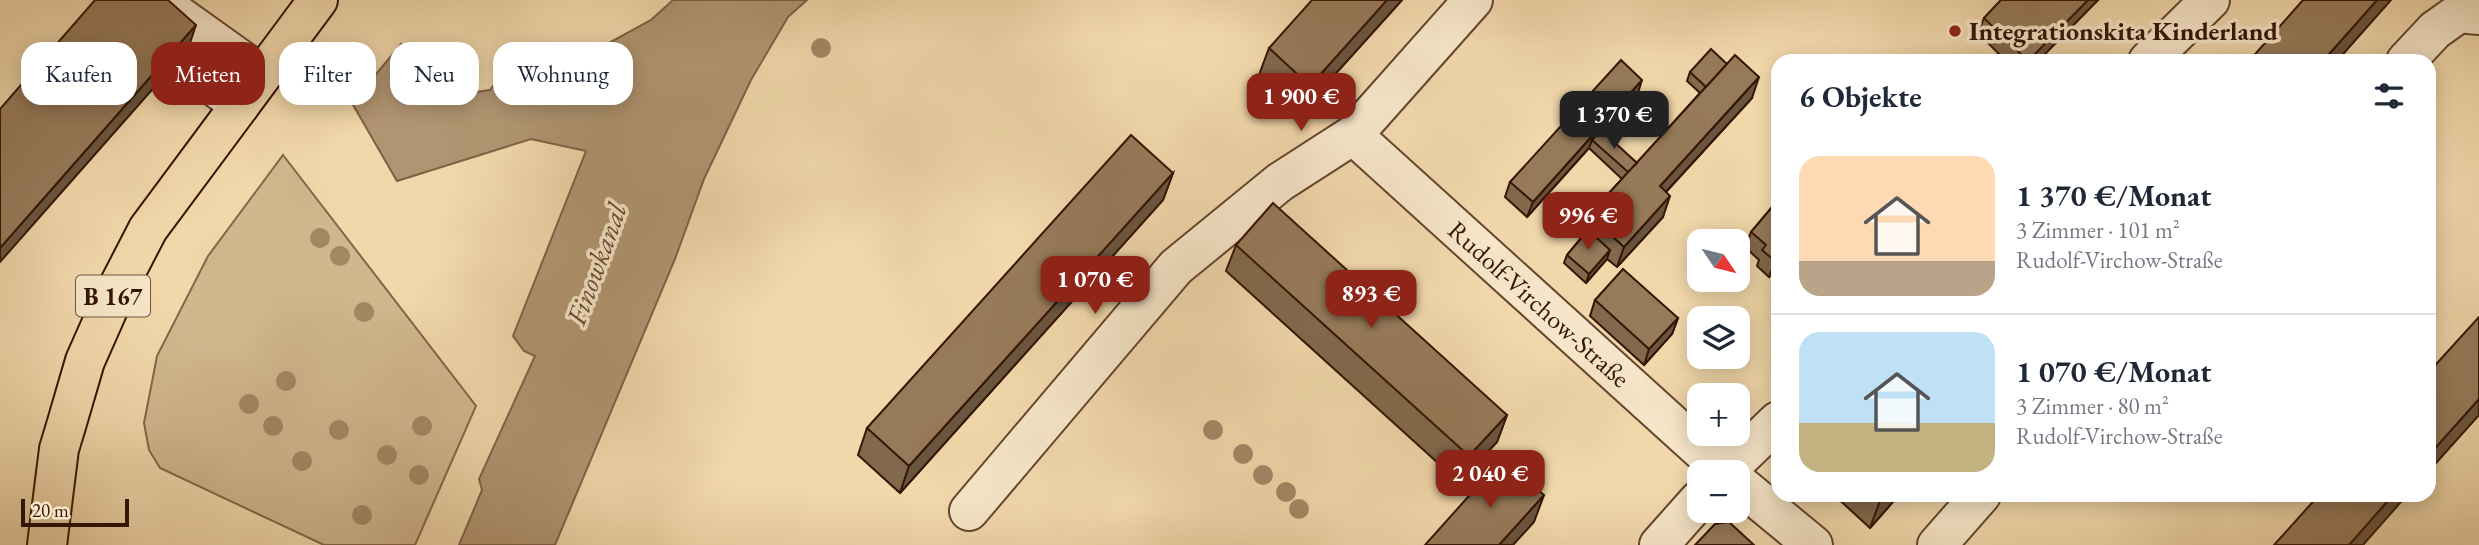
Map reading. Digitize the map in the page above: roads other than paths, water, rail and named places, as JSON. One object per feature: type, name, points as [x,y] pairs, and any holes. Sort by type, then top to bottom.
[{"type":"main road","name":"B 167","points":[[265,71],[318,0]]},
{"type":"main road","name":"B 167","points":[[47,545],[60,449],[85,361],[148,229],[240,105]]},
{"type":"street","points":[[157,0],[201,42]]},
{"type":"street","points":[[970,510],[1176,267],[1280,182],[1353,135],[1474,0]]},
{"type":"street","points":[[2155,54],[2210,0]]},
{"type":"street","points":[[2413,54],[2435,30],[2459,13],[2479,15]]},
{"type":"street","points":[[132,42],[142,31],[155,42]]},
{"type":"street","name":"Rudolf-Virchow-Straße","points":[[1353,135],[1712,460]]},
{"type":"street","points":[[1737,460],[1771,428]]},
{"type":"street","points":[[1750,493],[1813,545]]},
{"type":"street","points":[[1937,545],[1975,502]]},
{"type":"street","points":[[1658,545],[1687,513]]},
{"type":"water","name":"Finowkanal","points":[[673,0],[807,0],[788,17],[751,80],[704,179],[675,259],[555,545],[459,545],[482,490],[479,479],[535,356],[524,351],[513,336],[586,151],[531,139],[397,181],[353,105],[376,105],[376,74],[390,57],[390,105],[479,105],[479,92],[490,90],[493,86],[493,105],[633,105],[633,42],[611,42],[651,20]]},
{"type":"place","name":"Integrationskita Kinderland","points":[[1955,31]]}]
